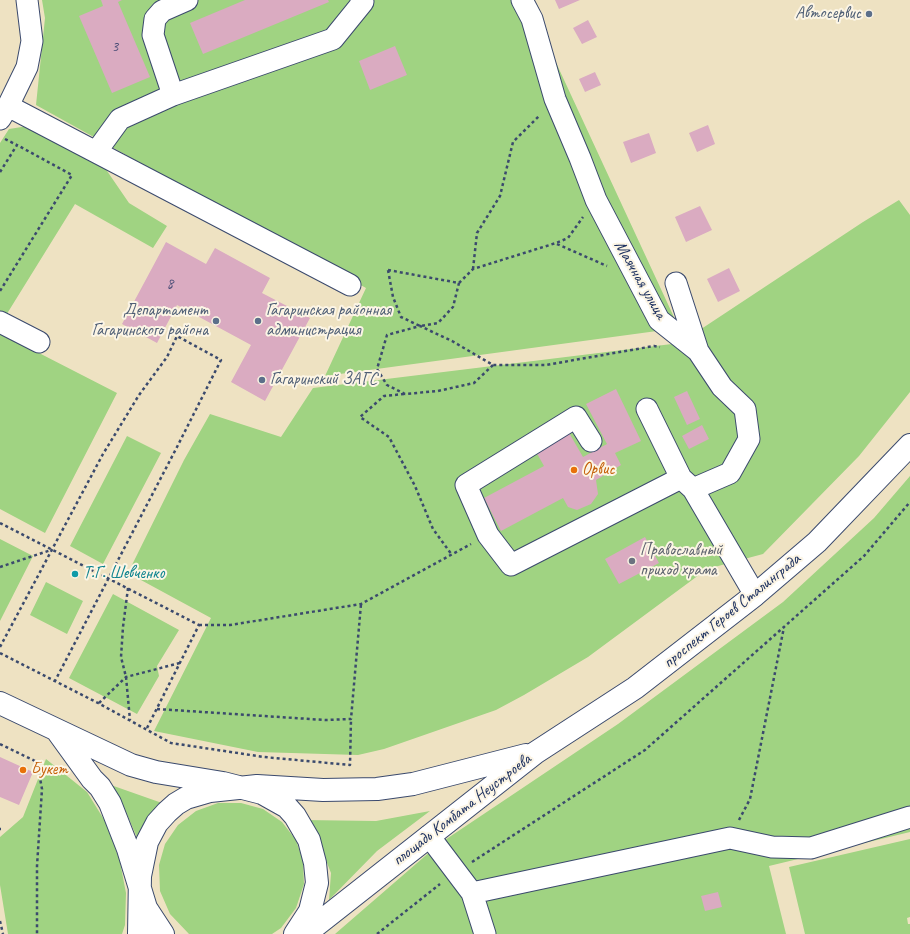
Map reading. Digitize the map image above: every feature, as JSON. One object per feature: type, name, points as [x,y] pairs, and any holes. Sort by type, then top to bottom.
[{"type":"main road","name":"проспект Героев Сталинграда","points":[[535,753],[635,688],[755,595],[817,542],[910,446]]},
{"type":"main road","points":[[0,703],[57,731]]},
{"type":"main road","name":"площадь Комбата Неустроева","points":[[57,731],[131,765],[156,772],[223,783],[262,793],[287,807],[295,816],[309,840],[315,863],[317,883],[310,911],[296,934]]},
{"type":"main road","name":"площадь Комбата Неустроева","points":[[57,731],[92,780],[100,787],[110,803],[126,844],[146,908],[163,934]]},
{"type":"main road","name":"площадь Комбата Неустроева","points":[[139,934],[139,889],[147,842],[166,812],[176,804],[199,794],[239,787],[257,786],[323,790],[377,789],[413,784],[535,753]]},
{"type":"main road","name":"площадь Комбата Неустроева","points":[[305,934],[535,753]]},
{"type":"street","points":[[27,0],[32,41],[27,67],[4,113],[96,152],[350,285]]},
{"type":"street","points":[[173,95],[153,34],[155,19],[166,4],[187,0]]},
{"type":"street","points":[[96,152],[120,119],[173,95],[333,39],[363,2],[361,0]]},
{"type":"street","name":"Маячная улица","points":[[488,535],[511,565],[687,484],[730,473],[749,439],[745,409],[722,387],[698,351],[659,320],[596,200],[556,99],[532,19],[522,0]]},
{"type":"street","points":[[676,283],[698,351]]},
{"type":"street","points":[[0,322],[39,342]]},
{"type":"street","points":[[647,409],[687,484],[755,595]]},
{"type":"street","points":[[488,535],[466,485],[576,417],[591,441]]},
{"type":"street","points":[[472,893],[730,838],[772,847],[811,848],[910,817]]},
{"type":"street","points":[[429,836],[472,893],[485,934]]},
{"type":"path","points":[[474,269],[477,234],[500,196],[513,142],[556,99]]},
{"type":"path","points":[[0,136],[72,175],[0,291]]},
{"type":"path","points":[[0,172],[17,145]]},
{"type":"path","points":[[405,394],[388,385],[377,369],[387,335],[420,326],[438,323],[453,307],[459,283],[474,269],[556,244],[568,238],[596,200]]},
{"type":"path","points":[[556,244],[609,266]]},
{"type":"path","points":[[459,283],[388,270],[393,297],[401,317],[452,341],[493,365],[546,365],[654,346],[661,347]]},
{"type":"path","points":[[0,647],[103,454],[139,395],[167,358],[177,336],[221,360],[56,681]]},
{"type":"path","points":[[452,555],[433,529],[416,486],[389,437],[360,417],[384,396],[438,391],[474,382],[493,365]]},
{"type":"path","points":[[377,934],[456,871],[645,750],[864,556],[910,502]]},
{"type":"path","points":[[0,522],[199,625],[230,625],[361,604],[488,535]]},
{"type":"path","points":[[0,567],[52,550]]},
{"type":"path","points":[[128,588],[122,627],[121,658],[126,677],[130,721]]},
{"type":"path","points":[[0,653],[98,703],[171,743],[264,757],[350,765],[351,719],[361,604]]},
{"type":"path","points":[[146,730],[199,625]]},
{"type":"path","points":[[730,838],[750,799],[784,627]]},
{"type":"path","points":[[98,703],[126,677],[180,663]]},
{"type":"path","points":[[157,709],[325,720],[351,719]]},
{"type":"path","points":[[0,744],[37,762],[39,769],[42,789],[37,866],[37,934]]},
{"type":"path","points":[[0,921],[2,934]]},
{"type":"green space","points":[[42,0],[527,0],[679,328],[325,376],[366,288],[36,105],[45,18]]},
{"type":"green space","points":[[28,126],[105,168],[129,203],[167,226],[153,248],[75,204],[0,325],[0,143],[9,129]]},
{"type":"green space","points":[[899,200],[910,215],[910,392],[859,456],[763,554],[707,569],[588,657],[496,710],[384,749],[358,755],[258,752],[154,731],[211,618],[128,573],[184,460],[210,414],[281,437],[313,388],[680,343],[863,222]]},
{"type":"green space","points":[[0,333],[117,393],[45,533],[0,509]]},
{"type":"green space","points":[[127,436],[161,453],[103,564],[70,546]]},
{"type":"green space","points":[[910,476],[910,832],[769,866],[786,934],[335,934],[439,844],[618,724],[783,602],[874,518]]},
{"type":"green space","points":[[0,539],[33,556],[0,621]]},
{"type":"green space","points":[[46,582],[83,601],[67,634],[30,615]]},
{"type":"green space","points":[[113,594],[179,630],[157,666],[159,676],[137,714],[69,678]]},
{"type":"green space","points":[[46,759],[87,792],[108,826],[120,862],[126,893],[125,925],[122,934],[8,934],[0,885],[0,837],[23,817]]},
{"type":"green space","points":[[108,784],[162,803],[138,840],[126,812]]},
{"type":"green space","points":[[218,803],[241,803],[263,809],[282,822],[296,840],[303,861],[304,884],[296,908],[281,928],[272,934],[189,934],[170,914],[160,891],[159,865],[165,844],[178,825],[196,811]]},
{"type":"green space","points":[[430,811],[377,851],[329,900],[331,873],[320,845],[303,820],[376,821]]},
{"type":"green space","points":[[910,839],[910,917],[907,918],[908,924],[910,924],[910,934],[805,934],[789,867]]},
{"type":"building","points":[[101,0],[122,0],[118,2],[150,77],[112,93],[79,16],[103,6]]},
{"type":"building","points":[[245,0],[328,0],[329,2],[203,54],[190,23]]},
{"type":"building","points":[[555,0],[580,0],[559,9]]},
{"type":"building","points":[[588,20],[597,37],[582,44],[573,28]]},
{"type":"building","points":[[395,46],[407,75],[370,90],[359,61]]},
{"type":"building","points":[[595,72],[601,85],[585,92],[579,79]]},
{"type":"building","points":[[708,125],[715,144],[697,152],[689,133]]},
{"type":"building","points":[[649,133],[656,153],[631,163],[623,142]]},
{"type":"building","points":[[700,206],[712,230],[686,242],[675,217]]},
{"type":"building","name":"Гагаринская районная администрация","points":[[166,242],[206,264],[215,248],[270,278],[262,293],[310,318],[265,401],[231,382],[251,345],[177,305],[157,343],[122,324]]},
{"type":"building","points":[[729,268],[740,291],[718,302],[707,279]]},
{"type":"building","points":[[616,389],[641,441],[615,453],[621,465],[596,480],[598,494],[591,504],[577,510],[568,507],[563,498],[501,531],[484,498],[544,466],[535,450],[568,431],[583,457],[607,444],[586,404]]},
{"type":"building","points":[[687,391],[700,419],[687,425],[674,397]]},
{"type":"building","points":[[702,425],[709,439],[689,449],[682,436]]},
{"type":"building","name":"Православный приход храма","points":[[645,537],[659,563],[619,584],[605,559]]},
{"type":"building","points":[[0,757],[33,772],[19,805],[0,797]]},
{"type":"building","points":[[718,892],[722,907],[705,911],[701,896]]},
{"type":"place","name":"Автосервис","points":[[869,14]]},
{"type":"place","name":"Департамент Гагаринского района","points":[[216,321]]},
{"type":"place","name":"Гагаринская районная администрация","points":[[258,321]]},
{"type":"place","name":"Гагаринский ЗАГС","points":[[262,380]]},
{"type":"place","name":"Орвис","points":[[574,470]]},
{"type":"place","name":"Православный приход храма","points":[[632,561]]},
{"type":"place","name":"Т.Г. Шевченко","points":[[75,574]]},
{"type":"place","name":"Букет","points":[[23,770]]}]
